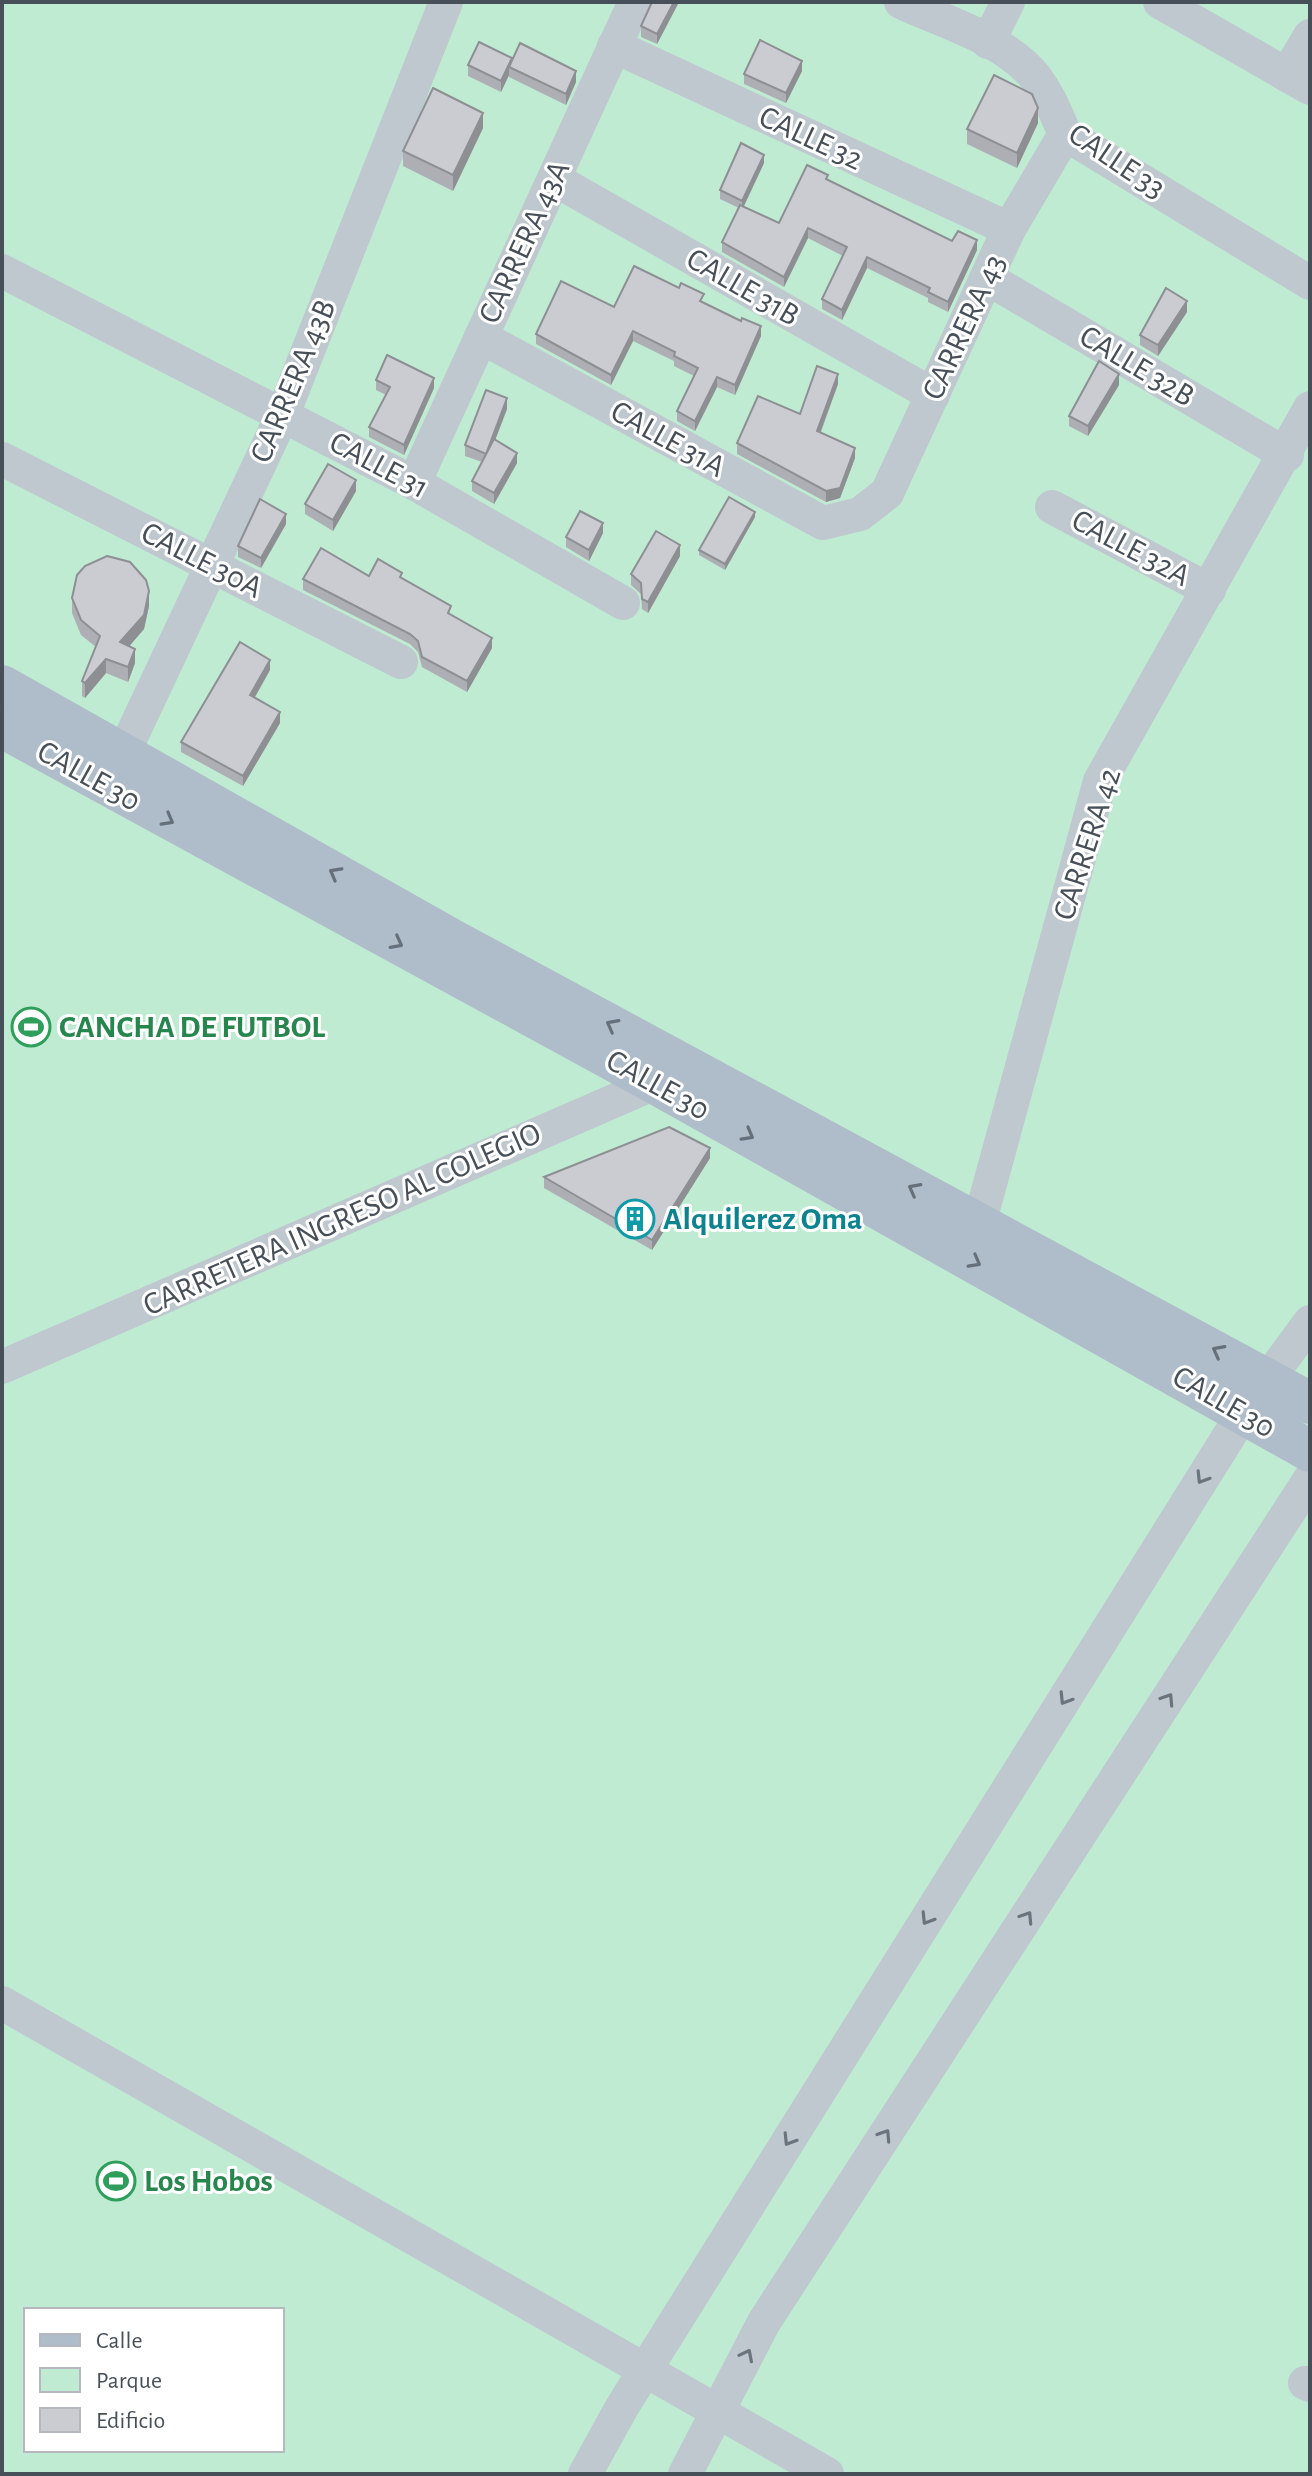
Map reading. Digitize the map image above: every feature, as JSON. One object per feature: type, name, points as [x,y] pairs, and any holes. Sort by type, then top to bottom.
[{"type":"main road","name":"CALLE 30","points":[[2,686],[454,941],[662,1069],[1310,1451]]},
{"type":"main road","name":"CALLE 30","points":[[2,727],[662,1069],[979,1224],[1271,1379],[1310,1403]]},
{"type":"street","name":"CARRERA 43B","points":[[123,754],[210,563],[283,414],[446,2]]},
{"type":"street","name":"CARRERA 43A","points":[[414,483],[635,2]]},
{"type":"street","name":"CALLE 33","points":[[901,2],[988,42],[1035,77],[1050,100],[1065,134],[1310,283]]},
{"type":"street","points":[[988,42],[1008,2]]},
{"type":"street","points":[[1160,2],[1299,82],[1310,36]]},
{"type":"street","name":"CALLE 32","points":[[614,46],[1009,229]]},
{"type":"street","name":"CARRERA 43","points":[[860,514],[887,493],[1009,229],[1065,134]]},
{"type":"street","name":"CALLE 31B","points":[[554,179],[933,395]]},
{"type":"street","name":"CALLE 31","points":[[2,271],[414,483],[623,603]]},
{"type":"street","name":"CALLE 32B","points":[[987,278],[1287,455]]},
{"type":"street","name":"CALLE 31A","points":[[481,337],[823,523],[860,514]]},
{"type":"street","name":"CARRERA 42","points":[[979,1224],[1100,781],[1287,455],[1310,408]]},
{"type":"street","name":"CALLE 30A","points":[[2,459],[401,662]]},
{"type":"street","name":"CALLE 32A","points":[[1052,507],[1209,590]]},
{"type":"street","name":"CARRETERA INGRESO AL COLEGIO","points":[[2,1367],[662,1069]]},
{"type":"street","points":[[585,2474],[645,2370],[1244,1412],[1310,1322]]},
{"type":"street","points":[[685,2474],[764,2322],[1310,1479]]},
{"type":"street","points":[[2,2003],[827,2474]]},
{"type":"green space","points":[[2,2],[1310,2],[1310,2474],[2,2474]]},
{"type":"building","points":[[652,2],[674,2],[657,34],[641,26]]},
{"type":"building","points":[[760,40],[802,61],[786,93],[744,74]]},
{"type":"building","points":[[479,42],[512,58],[501,81],[468,65]]},
{"type":"building","points":[[520,43],[576,71],[566,94],[509,67]]},
{"type":"building","points":[[994,75],[1032,94],[1038,108],[1017,153],[967,129]]},
{"type":"building","points":[[433,88],[483,113],[453,175],[403,151]]},
{"type":"building","points":[[741,143],[764,155],[742,201],[720,190]]},
{"type":"building","points":[[807,165],[828,175],[826,179],[952,241],[958,231],[977,240],[948,302],[928,292],[930,288],[867,257],[842,310],[822,299],[847,247],[808,228],[784,277],[722,242],[740,205],[779,223]]},
{"type":"building","points":[[634,266],[679,288],[681,283],[704,294],[700,301],[741,321],[742,318],[761,326],[735,385],[717,377],[695,421],[677,411],[698,368],[674,356],[675,352],[633,331],[611,375],[536,334],[561,281],[614,307]]},
{"type":"building","points":[[1166,288],[1187,301],[1158,345],[1140,335]]},
{"type":"building","points":[[387,355],[434,378],[404,445],[369,427],[390,387],[376,380]]},
{"type":"building","points":[[1099,361],[1119,374],[1088,426],[1069,416]]},
{"type":"building","points":[[817,366],[838,374],[817,431],[855,448],[840,488],[826,491],[737,443],[758,396],[800,414]]},
{"type":"building","points":[[486,390],[507,398],[486,454],[465,445]]},
{"type":"building","points":[[494,439],[517,453],[494,493],[472,481]]},
{"type":"building","points":[[328,464],[356,480],[333,520],[305,504]]},
{"type":"building","points":[[729,497],[755,512],[725,564],[699,550]]},
{"type":"building","points":[[260,499],[286,514],[261,558],[238,546]]},
{"type":"building","points":[[580,511],[603,523],[589,550],[566,537]]},
{"type":"building","points":[[656,531],[680,545],[648,602],[642,599],[641,583],[631,574]]},
{"type":"building","points":[[321,548],[369,576],[378,559],[402,573],[400,577],[451,606],[448,613],[492,638],[467,681],[422,657],[418,641],[410,634],[303,579]]},
{"type":"building","points":[[107,556],[130,562],[146,580],[149,591],[144,615],[120,642],[135,649],[128,667],[106,659],[85,683],[82,681],[100,636],[81,620],[72,598],[77,575],[85,566]]},
{"type":"building","points":[[240,642],[270,660],[250,695],[280,712],[243,776],[181,742]]},
{"type":"building","name":"Alquilerez Oma","points":[[669,1127],[710,1148],[652,1240],[544,1177]]},
{"type":"place","name":"CANCHA DE FUTBOL","points":[[31,1027]]},
{"type":"place","name":"Alquilerez Oma","points":[[635,1219]]},
{"type":"place","name":"Los Hobos","points":[[116,2181]]}]
